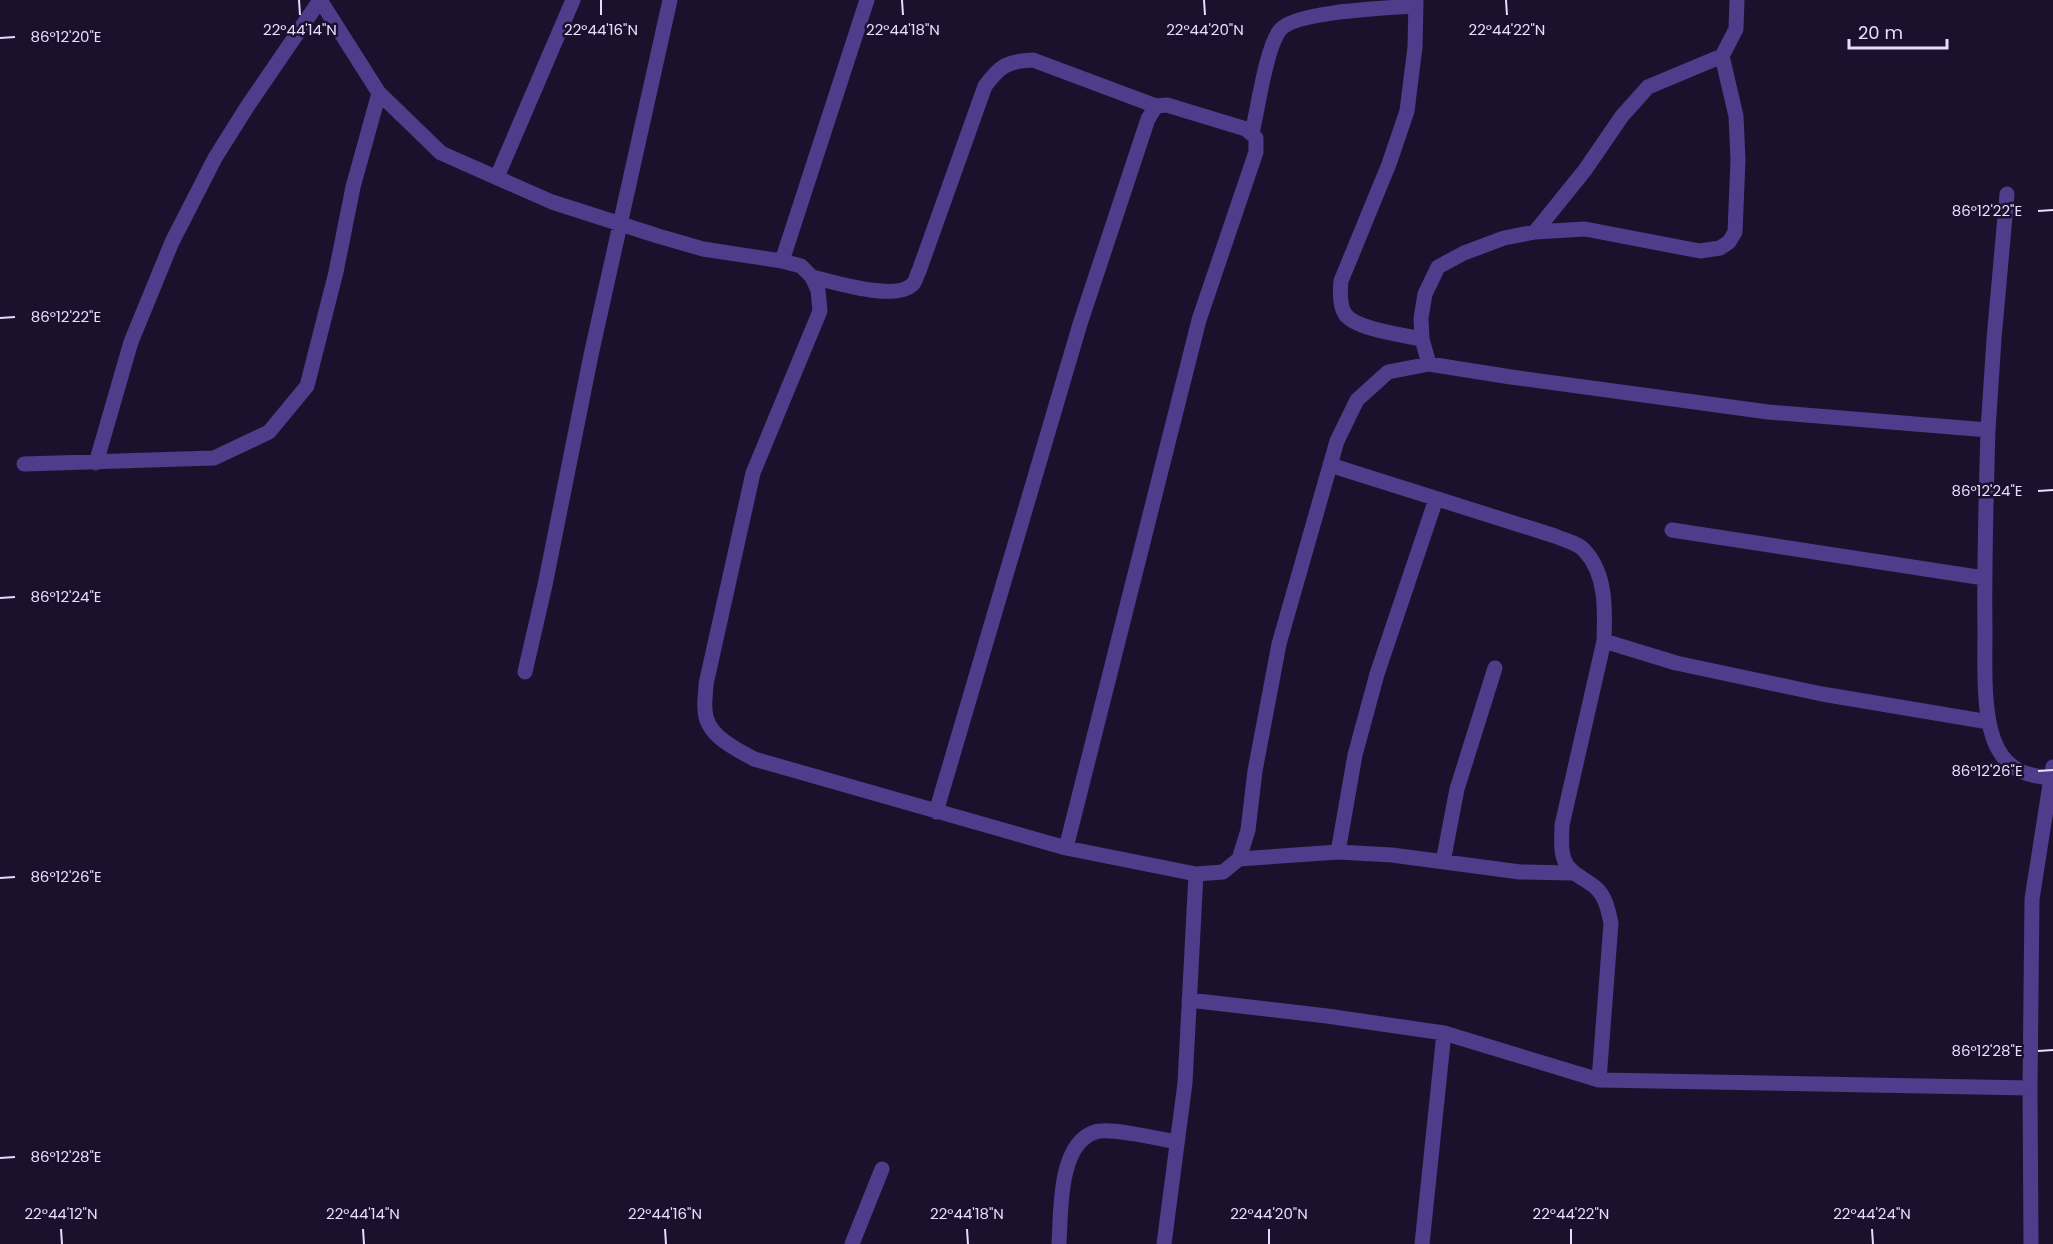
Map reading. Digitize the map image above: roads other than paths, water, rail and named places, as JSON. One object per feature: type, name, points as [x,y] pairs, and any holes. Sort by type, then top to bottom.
[{"type":"street","points":[[96,463],[131,342],[172,242],[215,158],[320,0],[379,93],[441,153],[552,201],[620,224],[704,249],[801,266],[813,277],[818,290],[820,311],[753,473],[706,684],[704,712],[711,727],[724,742],[754,759],[1066,848],[1196,874],[1223,872],[1239,859],[1248,830],[1255,771],[1279,644],[1337,441],[1357,400],[1388,372],[1429,364],[1768,412],[1988,430]]},
{"type":"street","points":[[497,177],[573,0]]},
{"type":"street","points":[[525,672],[545,585],[591,355],[670,0]]},
{"type":"street","points":[[782,261],[867,0]]},
{"type":"street","points":[[1535,232],[1585,170],[1622,116],[1648,87],[1722,56],[1736,29],[1737,0]]},
{"type":"street","points":[[1252,133],[1271,46],[1281,29],[1290,22],[1314,15],[1415,3],[1415,47],[1407,111],[1389,164],[1341,281],[1340,297],[1344,314],[1356,324],[1422,339]]},
{"type":"street","points":[[1429,364],[1422,339],[1421,318],[1425,294],[1438,267],[1464,254],[1504,238],[1535,232],[1585,230],[1700,251],[1720,248],[1729,242],[1735,232],[1736,116],[1722,56]]},
{"type":"street","points":[[813,277],[881,292],[899,291],[913,284],[985,86],[998,69],[1015,61],[1033,60],[1156,106],[1167,105],[1246,129],[1256,138],[1256,152],[1199,320],[1066,848]]},
{"type":"street","points":[[24,464],[214,458],[269,432],[307,386],[336,272],[353,187],[379,93]]},
{"type":"street","points":[[936,812],[1080,324],[1148,119],[1156,106]]},
{"type":"street","points":[[2007,194],[1988,430],[1984,578],[1985,680],[1989,722],[1998,749],[2014,770],[2031,777],[2052,774],[2032,899],[2031,1244]]},
{"type":"street","points":[[1330,465],[1555,536],[1583,549],[1596,566],[1603,593],[1604,641],[1562,825],[1564,860],[1573,873],[1597,888],[1606,903],[1611,923],[1599,1080]]},
{"type":"street","points":[[1338,852],[1355,755],[1377,674],[1436,499]]},
{"type":"street","points":[[1672,530],[1984,578]]},
{"type":"street","points":[[1604,641],[1676,663],[1822,694],[1989,722]]},
{"type":"street","points":[[1443,862],[1457,789],[1495,668]]},
{"type":"street","points":[[1239,859],[1338,852],[1392,855],[1520,872],[1573,873]]},
{"type":"street","points":[[1164,1244],[1185,1083],[1196,874]]},
{"type":"street","points":[[1189,1000],[1327,1016],[1444,1033],[1599,1080],[2030,1088]]},
{"type":"street","points":[[1422,1244],[1444,1033]]},
{"type":"street","points":[[1059,1244],[1062,1189],[1068,1162],[1080,1139],[1096,1131],[1177,1142]]},
{"type":"street","points":[[852,1244],[882,1169]]}]
